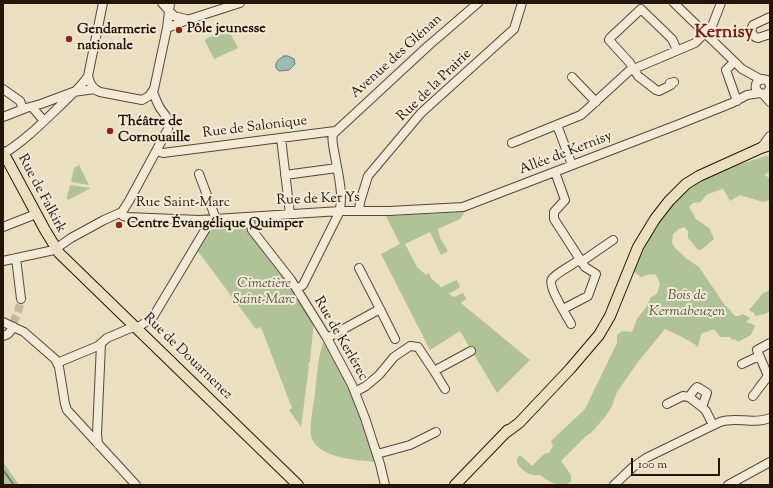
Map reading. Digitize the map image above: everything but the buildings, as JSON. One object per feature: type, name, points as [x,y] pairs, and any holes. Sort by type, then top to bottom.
[{"type":"main road","points":[[456,485],[504,434],[516,419],[561,372],[582,354],[596,338],[608,321],[638,247],[655,219],[669,201],[686,184],[698,176],[716,167],[767,148]]},
{"type":"main road","name":"Rue de Falkirk","points":[[3,153],[56,249]]},
{"type":"main road","name":"Rue de Douarnenez","points":[[56,249],[297,484]]},
{"type":"street","points":[[3,153],[44,121],[83,84],[88,76],[102,3]]},
{"type":"street","points":[[162,3],[169,7],[177,17],[187,20]]},
{"type":"street","points":[[167,28],[240,3]]},
{"type":"street","name":"Avenue des Glénan","points":[[335,131],[477,3]]},
{"type":"street","name":"Rue de la Prairie","points":[[359,211],[360,202],[368,176],[421,113],[514,29],[522,3]]},
{"type":"street","points":[[674,3],[746,73],[764,86],[770,102]]},
{"type":"street","points":[[512,143],[581,115],[633,69],[693,44],[705,34],[713,23],[721,3]]},
{"type":"street","points":[[88,76],[91,84],[100,92],[141,100],[148,98],[153,92],[167,28],[169,7]]},
{"type":"street","points":[[674,82],[658,91],[642,79],[609,40],[640,10],[644,10],[670,37],[677,50]]},
{"type":"street","points":[[770,17],[753,25],[751,31],[754,36],[758,38],[770,34]]},
{"type":"street","points":[[731,65],[726,70],[737,101]]},
{"type":"street","points":[[572,76],[596,102]]},
{"type":"street","name":"Allée de Kernisy","points":[[388,211],[463,207],[737,101],[764,86]]},
{"type":"street","points":[[3,88],[19,100],[23,109]]},
{"type":"street","points":[[3,117],[73,92],[95,89]]},
{"type":"street","points":[[120,213],[125,209],[168,129],[169,122],[167,116],[159,107],[153,92]]},
{"type":"street","points":[[32,107],[44,121]]},
{"type":"street","points":[[557,125],[572,165]]},
{"type":"street","points":[[296,289],[303,285],[341,207],[332,139],[335,131]]},
{"type":"street","name":"Rue de Salonique","points":[[156,151],[163,153],[335,131]]},
{"type":"street","points":[[767,148],[770,136]]},
{"type":"street","points":[[281,138],[290,214]]},
{"type":"street","points":[[285,175],[337,168]]},
{"type":"street","points":[[555,172],[565,200],[554,212],[554,217],[587,269],[596,274],[588,296],[563,309]]},
{"type":"street","points":[[199,174],[216,219]]},
{"type":"street","name":"Rue de Ker Ys","points":[[249,217],[340,211],[388,211]]},
{"type":"street","name":"Rue Saint-Marc","points":[[56,249],[71,238],[120,213],[123,216],[128,217],[206,220],[249,217]]},
{"type":"street","points":[[3,227],[36,214]]},
{"type":"street","name":"Rue de Kerlérec","points":[[249,217],[252,230],[288,275],[327,338],[355,392],[377,454],[385,485]]},
{"type":"street","points":[[57,363],[100,344],[113,335],[147,322],[156,313],[205,230],[206,220]]},
{"type":"street","points":[[571,324],[551,286],[551,280],[613,240]]},
{"type":"street","points":[[3,261],[56,249]]},
{"type":"street","points":[[16,258],[21,298]]},
{"type":"street","points":[[359,268],[395,339]]},
{"type":"street","points":[[327,338],[380,309]]},
{"type":"street","points":[[3,322],[13,325],[54,358],[57,363],[66,408],[136,485]]},
{"type":"street","points":[[3,336],[8,334],[13,325]]},
{"type":"street","points":[[98,444],[100,344]]},
{"type":"street","points":[[753,396],[768,376],[757,350],[770,344]]},
{"type":"street","points":[[355,392],[366,386],[379,375],[394,357],[413,346],[420,349],[445,389]]},
{"type":"street","points":[[434,371],[471,351]]},
{"type":"street","points":[[742,364],[759,356]]},
{"type":"street","points":[[689,397],[697,387],[707,393],[702,407]]},
{"type":"street","points":[[667,404],[683,396],[689,397],[706,411],[713,425]]},
{"type":"street","points":[[614,485],[633,467],[646,458],[724,420],[756,421],[770,418]]},
{"type":"street","points":[[377,454],[410,445],[436,432]]},
{"type":"street","points":[[728,485],[770,462]]},
{"type":"green space","points":[[229,31],[238,48],[214,59],[205,41],[207,38]]},
{"type":"green space","name":"Bois de Kermabeuzen","points":[[770,155],[770,172],[764,175],[770,178],[770,200],[763,202],[740,195],[730,201],[722,189],[706,195],[701,202],[693,203],[689,207],[696,219],[709,228],[714,239],[701,250],[698,250],[688,238],[688,231],[684,227],[673,234],[672,243],[687,259],[699,267],[724,304],[735,316],[743,314],[750,318],[746,322],[755,326],[751,335],[738,342],[735,339],[732,340],[730,337],[720,337],[714,329],[701,334],[698,347],[688,340],[665,329],[638,362],[617,392],[612,406],[605,417],[591,433],[561,461],[571,475],[571,482],[567,484],[558,484],[547,480],[540,475],[533,475],[524,471],[517,463],[517,459],[520,455],[532,466],[544,454],[549,453],[553,446],[551,441],[585,409],[617,343],[617,335],[622,331],[632,332],[637,319],[647,306],[651,297],[657,294],[660,284],[656,275],[650,274],[641,277],[634,272],[643,249],[658,222],[683,194],[698,183],[731,167]]},
{"type":"green space","points":[[79,165],[89,185],[71,182],[74,168]]},
{"type":"green space","points":[[70,185],[91,188],[68,200],[67,197]]},
{"type":"green space","points":[[465,212],[460,219],[438,229],[440,238],[448,251],[441,255],[430,232],[405,244],[417,267],[426,275],[429,273],[432,279],[441,287],[457,280],[460,287],[449,294],[454,297],[463,293],[466,299],[461,303],[530,360],[497,393],[460,331],[430,350],[381,254],[400,244],[386,216]]},
{"type":"green space","name":"Cimetière Saint-Marc","points":[[239,225],[246,227],[251,232],[290,283],[314,321],[301,427],[289,410],[292,408],[261,327],[256,329],[197,250],[205,236],[212,229],[222,226]]},
{"type":"green space","name":"Bois de Kermabeuzen","points":[[770,290],[770,311],[765,314],[755,316],[754,313],[749,310],[763,293]]},
{"type":"green space","name":"Cimetière Saint-Marc","points":[[325,338],[358,404],[376,462],[331,455],[317,446],[312,439],[311,423],[318,365]]},
{"type":"green space","points":[[3,462],[19,485],[3,485]]},
{"type":"water","points":[[284,56],[294,59],[295,64],[289,70],[279,71],[276,68],[276,63]]},
{"type":"waterway","points":[[3,470],[14,485]]},
{"type":"tunnel","points":[[13,323],[18,312],[21,299]]},
{"type":"place","name":"Pôle jeunesse","points":[[179,30]]},
{"type":"place","name":"Gendarmerie nationale","points":[[69,39]]},
{"type":"place","name":"Théâtre de Cornouaille","points":[[110,131]]},
{"type":"place","name":"Centre Évangélique Quimper","points":[[119,225]]},
{"type":"district","name":"Kernisy","points":[[724,34]]}]
